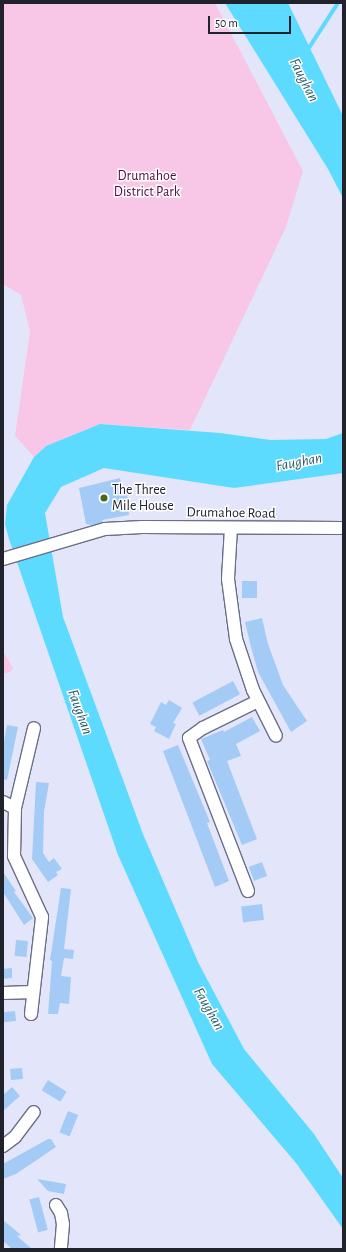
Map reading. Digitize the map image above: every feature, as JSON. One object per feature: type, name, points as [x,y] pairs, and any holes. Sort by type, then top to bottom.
[{"type":"street","name":"Drumahoe Road","points":[[3,559],[105,529],[142,526],[343,528]]},
{"type":"street","points":[[231,528],[228,579],[236,639],[258,701],[276,736]]},
{"type":"street","points":[[248,891],[189,738],[203,728],[258,701]]},
{"type":"street","points":[[31,1014],[42,917],[14,856],[15,808],[34,728]]},
{"type":"street","points":[[3,802],[15,808]]},
{"type":"street","points":[[3,993],[33,992]]},
{"type":"street","points":[[3,1146],[15,1137],[34,1112]]},
{"type":"street","points":[[56,1205],[61,1213],[63,1224],[61,1249]]},
{"type":"green space","name":"Drumahoe District Park","points":[[3,3],[215,3],[303,171],[286,227],[190,430],[100,424],[46,446],[34,457],[15,436],[30,331],[21,295],[3,284]]},
{"type":"green space","points":[[3,651],[13,668],[10,672],[3,674]]},
{"type":"water","name":"Faughan","points":[[225,3],[288,3],[343,116],[343,198],[328,169]]},
{"type":"water","name":"Faughan","points":[[100,424],[220,433],[271,440],[326,439],[343,433],[343,473],[234,488],[104,468],[61,487],[45,513],[63,617],[143,834],[198,962],[244,1049],[314,1134],[343,1178],[343,1229],[296,1163],[212,1064],[118,855],[9,539],[5,524],[7,505],[34,457],[46,446]]},
{"type":"building","name":"The Three Mile House","points":[[120,478],[123,493],[127,492],[129,515],[102,520],[103,522],[92,525],[86,524],[79,488]]},
{"type":"building","points":[[242,581],[257,581],[257,598],[242,598]]},
{"type":"building","points":[[262,618],[268,644],[283,685],[307,721],[291,732],[258,672],[251,647],[245,622]]},
{"type":"building","points":[[233,681],[240,694],[199,716],[192,703]]},
{"type":"building","points":[[169,700],[182,708],[173,723],[176,724],[169,739],[154,731],[156,727],[150,724],[161,702],[166,705]]},
{"type":"building","points":[[252,717],[260,731],[236,744],[241,756],[227,761],[257,839],[242,845],[207,761],[210,760],[201,739],[223,730],[224,732]]},
{"type":"building","points":[[7,725],[18,727],[7,780],[3,779],[3,747]]},
{"type":"building","points":[[178,745],[210,822],[207,823],[229,881],[215,887],[163,751]]},
{"type":"building","points":[[36,782],[49,783],[44,812],[43,853],[49,862],[54,858],[62,869],[56,872],[58,875],[48,882],[32,859]]},
{"type":"building","points":[[262,862],[267,876],[254,881],[249,867]]},
{"type":"building","points":[[3,872],[16,891],[14,892],[33,918],[24,925],[3,892]]},
{"type":"building","points":[[61,888],[71,889],[64,949],[74,950],[73,959],[64,958],[61,976],[71,977],[69,1004],[60,1003],[58,1014],[48,1014],[52,961],[50,960]]},
{"type":"building","points":[[262,904],[264,920],[243,922],[241,907]]},
{"type":"building","points":[[16,940],[28,941],[27,957],[15,956]]},
{"type":"building","points":[[12,968],[12,978],[3,979],[3,969]]},
{"type":"building","points":[[15,1011],[16,1021],[4,1022],[3,1012]]},
{"type":"building","points":[[22,1068],[23,1079],[11,1080],[10,1069]]},
{"type":"building","points":[[48,1080],[67,1092],[60,1102],[42,1090]]},
{"type":"building","points":[[12,1087],[20,1096],[3,1111],[3,1095]]},
{"type":"building","points":[[68,1111],[78,1115],[70,1136],[59,1132]]},
{"type":"building","points":[[48,1139],[51,1139],[56,1147],[16,1174],[3,1179],[3,1164]]},
{"type":"building","points":[[37,1179],[66,1184],[64,1194],[48,1191]]},
{"type":"building","points":[[39,1197],[48,1230],[38,1232],[29,1200]]},
{"type":"building","points":[[3,1220],[21,1235],[17,1236],[32,1249],[12,1249],[3,1241]]},
{"type":"waterway","name":"Faughan","points":[[307,51],[338,3]]},
{"type":"place","name":"The Three Mile House","points":[[104,498]]}]
